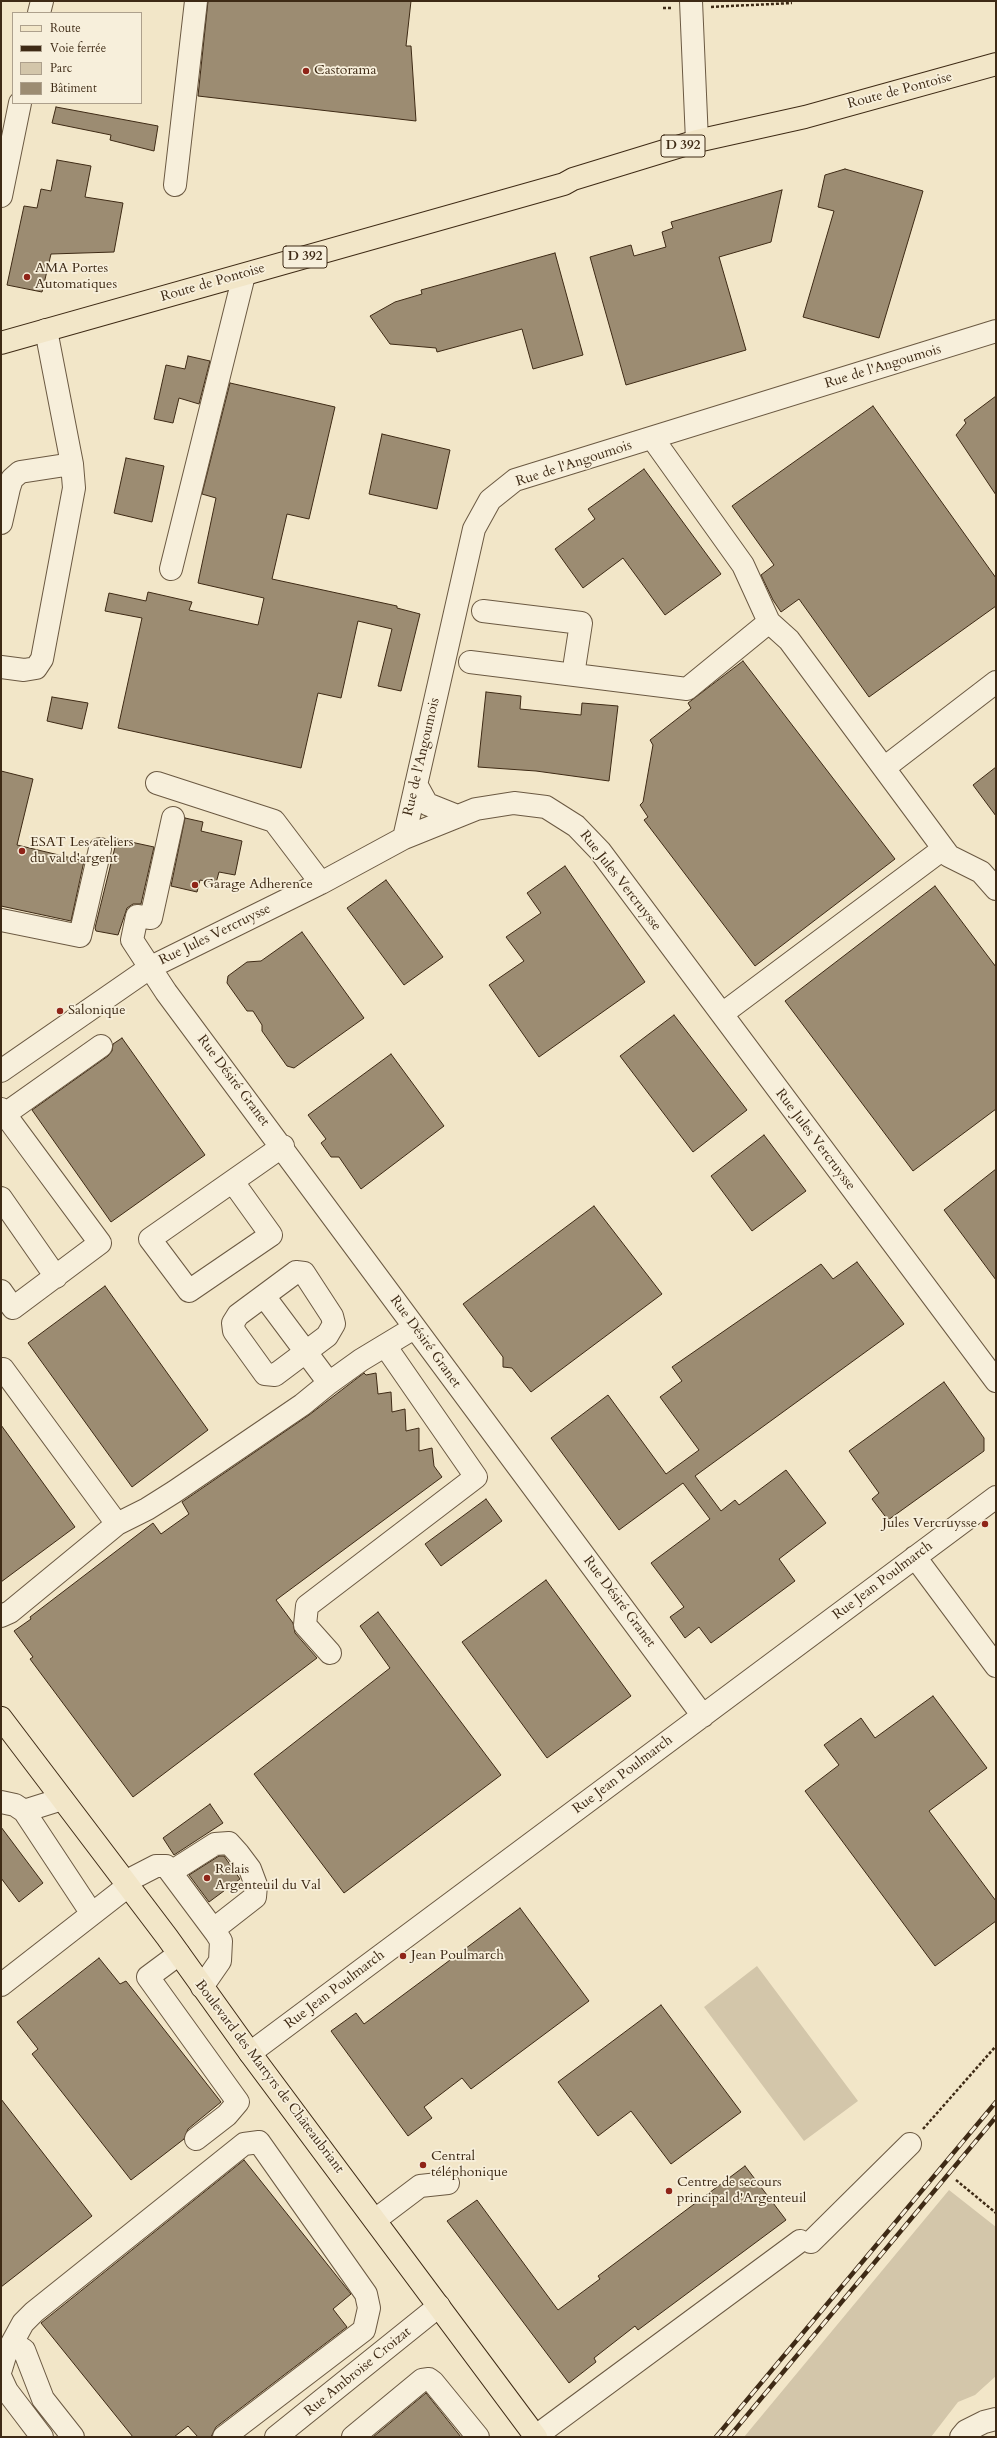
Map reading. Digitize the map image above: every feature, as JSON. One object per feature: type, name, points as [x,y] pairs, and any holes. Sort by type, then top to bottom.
[{"type":"main road","name":"Route de Pontoise","points":[[1,343],[564,184],[573,179],[697,141],[805,117],[996,64]]},
{"type":"main road","name":"Route de Pontoise","points":[[564,184],[574,185],[701,153],[801,120],[805,117]]},
{"type":"main road","name":"Boulevard des Martyrs de Châteaubriant","points":[[1,1718],[179,1954],[250,2053],[536,2437]]},
{"type":"street","points":[[39,12],[42,1]]},
{"type":"street","points":[[175,185],[196,1]]},
{"type":"street","points":[[692,4],[697,141]]},
{"type":"street","points":[[1,196],[20,104]]},
{"type":"street","points":[[170,569],[244,275]]},
{"type":"street","points":[[1,667],[24,670],[36,668],[42,659],[74,488],[72,464],[46,330]]},
{"type":"street","name":"Rue de l'Angoumois","points":[[404,838],[474,529],[490,500],[515,480],[653,439],[996,331]]},
{"type":"street","points":[[653,439],[743,566],[769,622],[789,640],[944,848],[948,856],[981,872],[996,889]]},
{"type":"street","points":[[1,524],[8,488],[12,479],[20,472],[72,464]]},
{"type":"street","points":[[483,611],[581,623],[573,675]]},
{"type":"street","points":[[470,662],[687,689],[769,622]]},
{"type":"street","points":[[884,768],[996,682]]},
{"type":"street","points":[[157,783],[274,821],[321,883]]},
{"type":"street","points":[[416,784],[428,804],[457,816]]},
{"type":"street","name":"Rue Jules Vercruysse","points":[[2,1066],[151,966],[321,883],[404,838],[476,809],[514,802],[546,807],[576,826],[600,851],[996,1381]]},
{"type":"street","name":"Rue Désiré Granet","points":[[173,818],[151,918],[137,916],[132,940],[151,966],[166,992],[283,1146],[414,1328],[703,1716]]},
{"type":"street","points":[[722,1014],[944,848]]},
{"type":"street","points":[[1,920],[80,936],[100,849]]},
{"type":"street","points":[[1,1291],[13,1308],[100,1243],[3,1111],[101,1046]]},
{"type":"street","points":[[233,1182],[271,1236],[189,1291],[150,1239],[283,1146]]},
{"type":"street","points":[[1,1198],[56,1277]]},
{"type":"street","points":[[296,1272],[304,1273],[332,1316],[334,1324],[327,1336],[274,1375],[265,1374],[234,1331],[233,1323],[238,1315],[264,1296],[296,1272]]},
{"type":"street","points":[[264,1296],[304,1353],[329,1383]]},
{"type":"street","points":[[1,1616],[10,1612],[116,1524],[148,1509],[174,1492],[302,1405],[361,1360],[386,1347],[414,1328]]},
{"type":"street","points":[[330,1653],[305,1625],[306,1606],[476,1477],[386,1347]]},
{"type":"street","points":[[1,1371],[3,1369],[116,1524]]},
{"type":"street","name":"Rue Jean Poulmarch","points":[[250,2053],[996,1496]]},
{"type":"street","points":[[915,1557],[996,1666]]},
{"type":"street","points":[[1,1787],[13,1806],[92,1914]]},
{"type":"street","points":[[13,1806],[62,1799]]},
{"type":"street","points":[[171,1872],[215,1844],[229,1843],[238,1853],[252,1874],[256,1885],[255,1897],[214,1929]]},
{"type":"street","points":[[1,1984],[92,1914],[126,1884],[161,1864],[166,1866],[171,1872],[214,1929],[221,1941],[220,1961],[202,1987]]},
{"type":"street","points":[[179,1954],[148,1977],[238,2102],[227,2115],[196,2139]]},
{"type":"street","points":[[1,2369],[23,2323],[34,2312],[244,2144],[259,2142],[366,2294],[369,2308],[364,2330],[224,2437]]},
{"type":"street","points":[[536,2437],[806,2242],[910,2144]]},
{"type":"street","points":[[375,2220],[420,2186],[448,2183]]},
{"type":"street","name":"Rue Ambroise Croizat","points":[[276,2437],[439,2306]]},
{"type":"street","points":[[13,2343],[24,2350],[43,2399],[73,2437]]},
{"type":"street","points":[[1,2378],[7,2391],[42,2437]]},
{"type":"street","points":[[353,2437],[422,2380],[429,2379],[478,2437]]},
{"type":"street","points":[[961,2437],[966,2431],[984,2422],[996,2419]]},
{"type":"path","points":[[663,8],[692,4],[792,3]]},
{"type":"path","points":[[910,2144],[996,2046]]},
{"type":"path","points":[[956,2180],[996,2213]]},
{"type":"green space","points":[[757,1966],[858,2101],[804,2141],[704,2007]]},
{"type":"green space","points":[[949,2190],[996,2227],[996,2376],[975,2395],[958,2402],[931,2437],[744,2437]]},
{"type":"building","name":"Castorama","points":[[208,1],[411,1],[406,46],[411,46],[416,121],[198,96]]},
{"type":"building","points":[[56,107],[158,126],[154,151],[110,140],[111,135],[52,123]]},
{"type":"building","points":[[57,160],[91,166],[85,197],[123,203],[114,252],[51,254],[42,292],[7,285],[24,206],[37,208],[41,189],[51,191]]},
{"type":"building","points":[[845,169],[923,191],[879,338],[803,317],[834,211],[818,207],[825,175]]},
{"type":"building","points":[[782,190],[771,242],[719,257],[746,350],[626,385],[590,257],[631,245],[634,256],[666,247],[662,232],[673,228],[671,222]]},
{"type":"building","points":[[555,253],[583,355],[533,369],[522,329],[437,352],[436,348],[390,344],[370,316],[395,302],[422,294],[421,290]]},
{"type":"building","points":[[188,356],[210,361],[199,404],[179,398],[173,423],[154,419],[166,365],[185,369]]},
{"type":"building","points":[[230,383],[335,407],[309,519],[287,514],[272,579],[397,606],[397,608],[420,614],[401,691],[378,686],[392,629],[358,621],[341,698],[318,693],[301,768],[118,728],[142,618],[105,611],[109,593],[146,601],[148,592],[192,602],[189,610],[258,625],[264,598],[198,583],[216,498],[202,494]]},
{"type":"building","points":[[996,396],[996,495],[956,435],[966,423],[964,420]]},
{"type":"building","points":[[873,406],[996,578],[996,606],[869,697],[799,599],[781,612],[773,600],[761,575],[774,565],[732,506]]},
{"type":"building","points":[[382,434],[450,450],[437,509],[369,494]]},
{"type":"building","points":[[126,458],[164,466],[152,522],[114,513]]},
{"type":"building","points":[[644,469],[721,574],[665,615],[623,558],[583,588],[555,549],[595,519],[588,509]]},
{"type":"building","points":[[743,661],[895,859],[755,966],[644,820],[648,817],[640,805],[643,802],[653,745],[650,740],[691,708],[688,703]]},
{"type":"building","points":[[486,692],[521,696],[520,709],[581,715],[582,703],[618,706],[609,781],[536,771],[478,767]]},
{"type":"building","points":[[52,697],[88,703],[82,729],[47,721]]},
{"type":"building","points":[[996,767],[996,816],[973,785]]},
{"type":"building","name":"ESAT Les ateliers du val d'argent","points":[[1,771],[33,779],[17,845],[84,861],[71,921],[1,906]]},
{"type":"building","points":[[185,818],[203,822],[201,831],[242,841],[235,875],[219,872],[216,883],[200,880],[197,892],[171,886]]},
{"type":"building","points":[[117,839],[154,847],[141,904],[133,904],[127,908],[118,935],[96,931],[95,928]]},
{"type":"building","points":[[565,866],[645,982],[539,1057],[489,985],[524,961],[506,937],[541,913],[527,893]]},
{"type":"building","points":[[386,880],[443,957],[404,985],[347,908]]},
{"type":"building","points":[[935,886],[996,967],[996,1109],[913,1171],[785,1001]]},
{"type":"building","points":[[302,932],[364,1018],[294,1068],[287,1066],[262,1031],[262,1025],[253,1011],[247,1011],[227,983],[228,976],[247,962],[261,961]]},
{"type":"building","points":[[674,1015],[747,1110],[693,1152],[620,1056]]},
{"type":"building","points":[[122,1038],[205,1155],[111,1222],[32,1110],[108,1056],[112,1051],[113,1044]]},
{"type":"building","points":[[391,1054],[444,1126],[361,1189],[339,1157],[331,1157],[321,1143],[326,1139],[308,1115]]},
{"type":"building","points":[[764,1135],[806,1191],[752,1231],[711,1176]]},
{"type":"building","points":[[996,1169],[996,1280],[944,1210]]},
{"type":"building","points":[[594,1206],[662,1294],[531,1392],[512,1368],[503,1367],[503,1357],[463,1304]]},
{"type":"building","points":[[857,1262],[904,1324],[695,1476],[721,1511],[735,1500],[739,1505],[786,1470],[826,1523],[779,1559],[795,1581],[711,1643],[699,1627],[685,1638],[670,1617],[684,1607],[651,1563],[710,1519],[683,1483],[619,1530],[551,1438],[608,1395],[666,1474],[699,1450],[660,1397],[682,1381],[672,1367],[821,1264],[833,1279]]},
{"type":"building","points":[[105,1286],[208,1430],[132,1487],[28,1343]]},
{"type":"building","points":[[364,1373],[366,1375],[376,1373],[378,1394],[391,1392],[392,1412],[405,1409],[406,1431],[419,1428],[419,1451],[432,1448],[434,1466],[442,1477],[276,1600],[293,1623],[295,1633],[317,1658],[133,1797],[30,1659],[33,1657],[14,1631],[31,1619],[30,1617],[153,1523],[161,1534],[189,1514],[182,1502],[309,1415]]},
{"type":"building","points":[[944,1382],[984,1438],[984,1451],[888,1520],[872,1499],[879,1493],[849,1451]]},
{"type":"building","points":[[1,1425],[75,1527],[1,1582]]},
{"type":"building","points":[[486,1499],[502,1521],[441,1566],[425,1544]]},
{"type":"building","points":[[546,1580],[631,1696],[547,1758],[462,1642]]},
{"type":"building","points":[[378,1612],[501,1775],[344,1893],[254,1774],[390,1668],[360,1626]]},
{"type":"building","points":[[933,1696],[987,1768],[929,1811],[996,1901],[996,1921],[935,1966],[805,1791],[839,1765],[824,1745],[861,1718],[875,1738]]},
{"type":"building","points":[[210,1804],[223,1823],[174,1855],[163,1838]]},
{"type":"building","points":[[1,1827],[43,1883],[19,1902],[1,1878]]},
{"type":"building","points":[[219,1856],[224,1856],[240,1879],[209,1902],[189,1875]]},
{"type":"building","points":[[520,1908],[589,2001],[471,2089],[462,2078],[424,2107],[432,2118],[408,2136],[331,2031],[356,2013],[364,2024]]},
{"type":"building","points":[[99,1958],[120,1984],[126,1981],[221,2102],[188,2129],[184,2139],[131,2180],[32,2054],[38,2049],[17,2022]]},
{"type":"building","points":[[661,2005],[741,2112],[671,2164],[631,2111],[598,2136],[558,2082]]},
{"type":"building","points":[[1,2099],[92,2216],[1,2287]]},
{"type":"building","points":[[244,2160],[351,2294],[333,2309],[347,2327],[216,2427],[211,2437],[198,2437],[188,2426],[174,2437],[133,2437],[41,2323]]},
{"type":"building","points":[[745,2166],[786,2220],[638,2330],[635,2326],[594,2358],[596,2362],[569,2383],[447,2221],[477,2200],[558,2310],[600,2279],[598,2276]]},
{"type":"building","points":[[426,2393],[461,2437],[373,2437]]},
{"type":"railway","points":[[716,2437],[996,2102]]},
{"type":"railway","points":[[729,2437],[996,2117]]},
{"type":"place","name":"Castorama","points":[[306,71]]},
{"type":"place","name":"AMA Portes Automatiques","points":[[27,277]]},
{"type":"place","name":"ESAT Les ateliers du val d'argent","points":[[22,851]]},
{"type":"place","name":"Garage Adherence","points":[[195,885]]},
{"type":"place","name":"Salonique","points":[[60,1011]]},
{"type":"place","name":"Jules Vercruysse","points":[[985,1524]]},
{"type":"place","name":"Relais Argenteuil du Val","points":[[207,1878]]},
{"type":"place","name":"Jean Poulmarch","points":[[403,1956]]},
{"type":"place","name":"Central téléphonique","points":[[423,2165]]},
{"type":"place","name":"Centre de secours principal d'Argenteuil","points":[[669,2191]]}]
